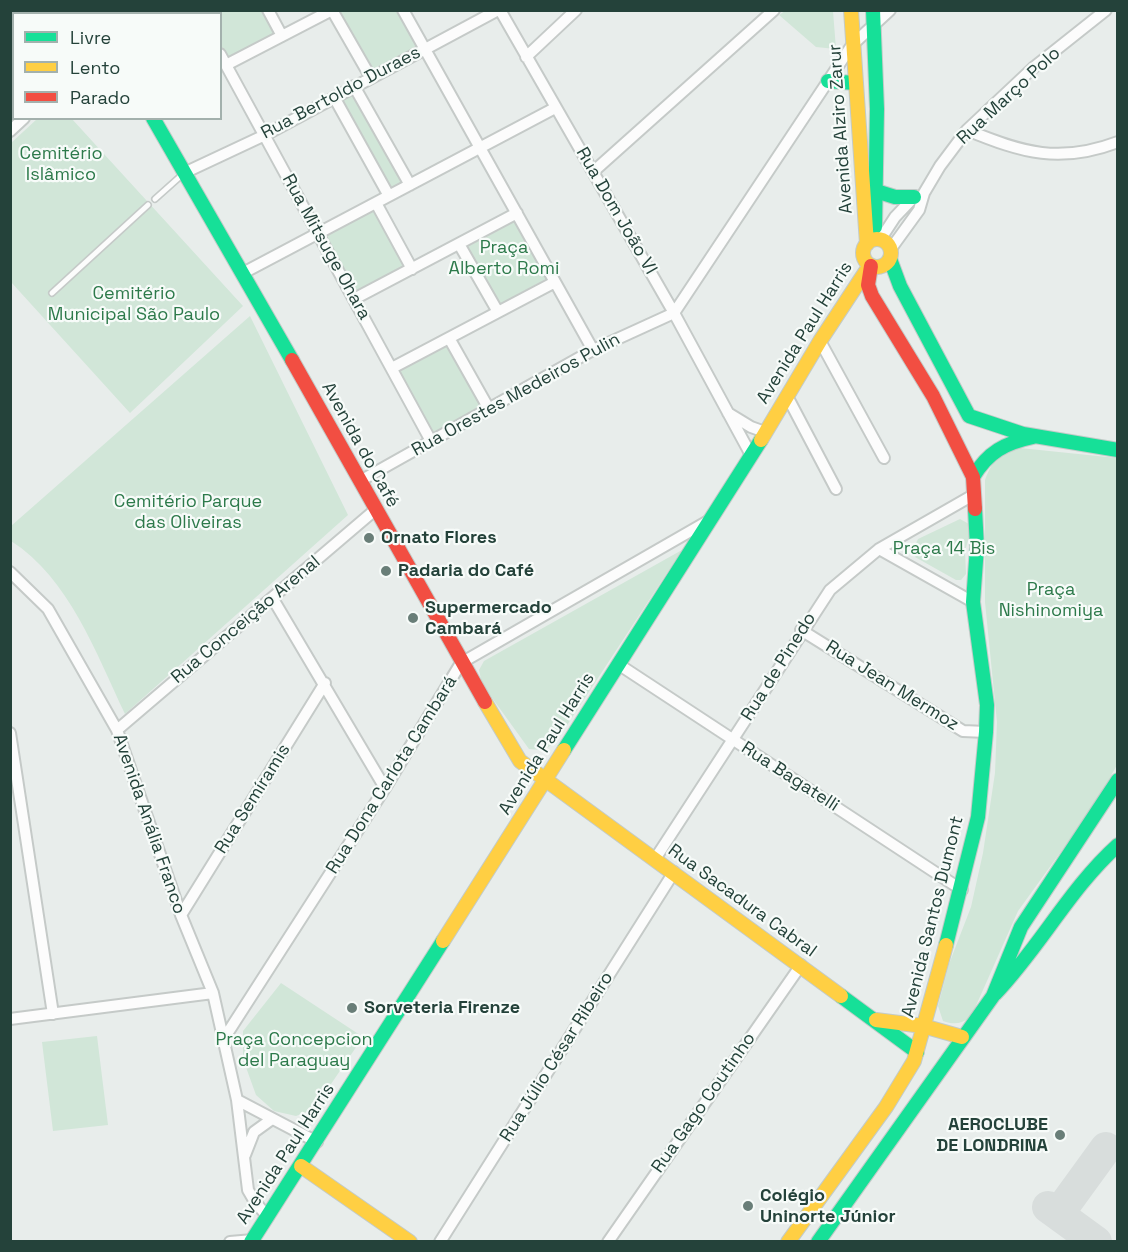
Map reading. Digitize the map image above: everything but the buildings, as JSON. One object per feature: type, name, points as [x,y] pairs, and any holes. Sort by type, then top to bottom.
[{"type":"street","points":[[268,10],[282,36]]},
{"type":"street","points":[[226,65],[332,10],[371,78]]},
{"type":"street","points":[[403,10],[593,350]]},
{"type":"street","name":"Rua Bertoldo Duraes","points":[[184,173],[265,135],[499,10]]},
{"type":"street","name":"Rua Dom João VI","points":[[499,10],[594,171],[751,456]]},
{"type":"street","points":[[526,57],[576,10]]},
{"type":"street","points":[[594,171],[774,10]]},
{"type":"street","name":"Avenida Alziro Zarur","points":[[851,10],[855,83],[874,241]]},
{"type":"street","name":"Avenida Alziro Zarur","points":[[873,10],[877,109],[874,241]]},
{"type":"street","points":[[674,313],[852,45],[890,10]]},
{"type":"street","name":"Rua Março Polo","points":[[874,241],[919,195],[968,130],[1034,68],[1106,10]]},
{"type":"street","name":"Rua Mitsuge Ohara","points":[[222,58],[431,441]]},
{"type":"street","points":[[828,81],[855,83]]},
{"type":"street","points":[[354,86],[410,185]]},
{"type":"street","points":[[334,97],[389,196]]},
{"type":"street","points":[[243,273],[555,108]]},
{"type":"street","points":[[10,131],[22,120]]},
{"type":"street","name":"Avenida do Café","points":[[154,120],[243,273],[461,663],[520,760],[545,781]]},
{"type":"street","points":[[968,130],[1010,148],[1051,155],[1090,153],[1118,142]]},
{"type":"street","points":[[876,191],[895,197],[919,195]]},
{"type":"street","name":"Rua Março Polo","points":[[890,254],[919,210],[919,195]]},
{"type":"street","points":[[376,203],[412,269]]},
{"type":"street","points":[[354,299],[517,213]]},
{"type":"street","points":[[874,241],[890,254],[900,286],[969,416],[987,424],[1037,436],[1118,450]]},
{"type":"street","name":"Avenida Santos Dumont","points":[[788,1242],[886,1107],[915,1056],[962,890],[978,817],[986,732],[987,705],[973,602],[977,547],[972,477],[933,396],[872,296],[868,285],[870,265],[863,253],[874,241]]},
{"type":"street","points":[[459,244],[498,312]]},
{"type":"street","points":[[870,265],[880,267],[890,254]]},
{"type":"street","name":"Avenida Paul Harris","points":[[252,1241],[317,1142],[618,664],[737,482],[820,341],[870,265]]},
{"type":"street","points":[[392,368],[555,282]]},
{"type":"street","name":"Rua Orestes Medeiros Pulin","points":[[360,481],[593,350],[674,313]]},
{"type":"street","points":[[449,338],[489,409]]},
{"type":"street","points":[[820,341],[884,458]]},
{"type":"street","points":[[933,396],[952,385]]},
{"type":"street","points":[[787,396],[836,489]]},
{"type":"street","points":[[728,413],[751,427],[765,432]]},
{"type":"street","points":[[972,477],[980,464],[998,446],[1037,436]]},
{"type":"street","name":"Rua de Pinedo","points":[[655,859],[733,741],[801,630],[830,590],[879,549],[975,494]]},
{"type":"street","name":"Rua Conceição Arenal","points":[[117,730],[375,510]]},
{"type":"street","name":"Rua Dona Carlota Cambará","points":[[225,1037],[385,788],[461,663],[711,519]]},
{"type":"street","points":[[879,549],[973,602]]},
{"type":"street","name":"Avenida Anália Franco","points":[[10,572],[48,609],[117,730],[181,915],[213,993],[225,1037],[237,1100],[243,1162],[249,1190],[255,1202],[268,1217]]},
{"type":"street","points":[[273,599],[385,788]]},
{"type":"street","name":"Rua Jean Mermoz","points":[[801,630],[963,731],[986,732]]},
{"type":"street","name":"Rua Bagatelli","points":[[618,664],[962,890]]},
{"type":"street","name":"Rua Semíramis","points":[[181,915],[325,684]]},
{"type":"street","points":[[10,733],[52,1014]]},
{"type":"street","points":[[993,996],[1021,927],[1118,780]]},
{"type":"street","name":"Rua Sacadura Cabral","points":[[545,781],[801,965],[873,1020],[915,1056]]},
{"type":"street","points":[[823,1240],[962,1037],[993,996],[1022,964],[1096,865],[1118,845]]},
{"type":"street","name":"Rua Júlio César Ribeiro","points":[[440,1242],[674,872]]},
{"type":"street","name":"Rua Gago Coutinho","points":[[608,1242],[801,965]]},
{"type":"street","points":[[10,1019],[213,993]]},
{"type":"street","points":[[873,1020],[923,1026],[962,1037]]},
{"type":"street","points":[[915,1056],[927,1070],[918,1089],[916,1106]]},
{"type":"street","points":[[237,1100],[317,1142]]},
{"type":"street","points":[[243,1162],[254,1132],[272,1119]]},
{"type":"street","points":[[301,1166],[410,1242]]},
{"type":"street","points":[[230,1242],[252,1241]]},
{"type":"lane","points":[[155,199],[184,173]]},
{"type":"lane","points":[[52,293],[148,205]]},
{"type":"green space","points":[[342,10],[398,11],[419,47],[372,71],[338,13]]},
{"type":"green space","points":[[263,11],[276,35],[228,59],[222,47],[222,12],[202,12]]},
{"type":"green space","points":[[785,11],[833,11],[836,49],[816,47],[779,15]]},
{"type":"green space","points":[[353,92],[405,184],[390,191],[340,100]]},
{"type":"green space","name":"Cemitério Municipal São Paulo","points":[[36,120],[73,120],[243,306],[130,413],[11,282],[11,143]]},
{"type":"green space","points":[[374,209],[405,266],[356,292],[325,235]]},
{"type":"green space","name":"Praça Alberto Romi","points":[[515,221],[546,279],[500,304],[467,247]]},
{"type":"green space","name":"Cemitério Parque das Oliveiras","points":[[250,316],[348,515],[125,714],[79,618],[49,575],[11,541],[11,526]]},
{"type":"green space","points":[[447,345],[481,407],[434,434],[399,371]]},
{"type":"green space","name":"Praça Nishinomiya","points":[[1020,448],[1117,458],[1117,765],[1094,806],[1018,911],[971,1017],[961,1022],[951,1023],[943,1021],[938,1006],[949,964],[971,907],[983,853],[995,773],[997,722],[985,602],[985,480],[997,459]]},
{"type":"green space","name":"Praça 14 Bis","points":[[960,519],[969,524],[969,537],[965,551],[966,574],[961,580],[956,580],[915,557],[912,551],[918,539]]},
{"type":"green space","points":[[682,550],[556,742],[544,750],[529,749],[482,684],[479,670],[484,661]]},
{"type":"green space","name":"Praça Concepcion del Paraguay","points":[[281,983],[363,1037],[314,1109],[296,1116],[274,1111],[256,1095],[243,1059],[243,1031]]},
{"type":"green space","points":[[97,1036],[108,1125],[53,1131],[42,1042]]},
{"type":"taxiway","points":[[1063,1218],[1061,1210],[1106,1148]]},
{"type":"taxiway","points":[[1048,1207],[1096,1242]]},
{"type":"traffic: fast","points":[[873,10],[877,109],[875,227]]},
{"type":"traffic: fast","points":[[828,81],[855,83]]},
{"type":"traffic: fast","points":[[154,120],[292,360]]},
{"type":"traffic: fast","points":[[876,191],[895,197],[914,197]]},
{"type":"traffic: fast","points":[[890,259],[900,286],[969,416],[1023,434],[1118,450]]},
{"type":"traffic: fast","points":[[973,477],[985,461],[998,450],[1014,442],[1033,437]]},
{"type":"traffic: fast","points":[[564,750],[761,440]]},
{"type":"traffic: fast","points":[[946,945],[978,817],[986,732],[987,705],[973,602],[977,547],[975,509]]},
{"type":"traffic: fast","points":[[818,1242],[993,996],[1021,927],[1118,780]]},
{"type":"traffic: fast","points":[[995,994],[1085,880],[1118,845]]},
{"type":"traffic: fast","points":[[251,1242],[443,941]]},
{"type":"traffic: fast","points":[[841,996],[917,1052]]},
{"type":"traffic: slow","points":[[851,10],[867,244]]},
{"type":"traffic: slow","points":[[877,239],[887,243],[891,253],[887,263],[877,267],[867,263],[863,253],[867,243],[877,239]]},
{"type":"traffic: slow","points":[[761,440],[820,341],[870,265]]},
{"type":"traffic: slow","points":[[485,702],[520,761],[841,996]]},
{"type":"traffic: slow","points":[[443,941],[564,750]]},
{"type":"traffic: slow","points":[[788,1242],[886,1107],[914,1061],[946,945]]},
{"type":"traffic: slow","points":[[876,1020],[923,1026]]},
{"type":"traffic: slow","points":[[923,1026],[962,1037]]},
{"type":"traffic: slow","points":[[301,1166],[410,1242]]},
{"type":"traffic: jam","points":[[871,266],[868,285],[872,296],[933,396],[973,477],[975,509]]},
{"type":"traffic: jam","points":[[292,360],[485,702]]},
{"type":"place","name":"Ornato Flores","points":[[369,538]]},
{"type":"place","name":"Padaria do Café","points":[[386,571]]},
{"type":"place","name":"Supermercado Cambará","points":[[413,618]]},
{"type":"place","name":"Sorveteria Firenze","points":[[352,1008]]},
{"type":"place","name":"AEROCLUBE DE LONDRINA","points":[[1060,1135]]},
{"type":"place","name":"Colégio Uninorte Júnior","points":[[748,1206]]},
{"type":"park label","name":"Cemitério Islâmico","points":[[61,164]]}]
